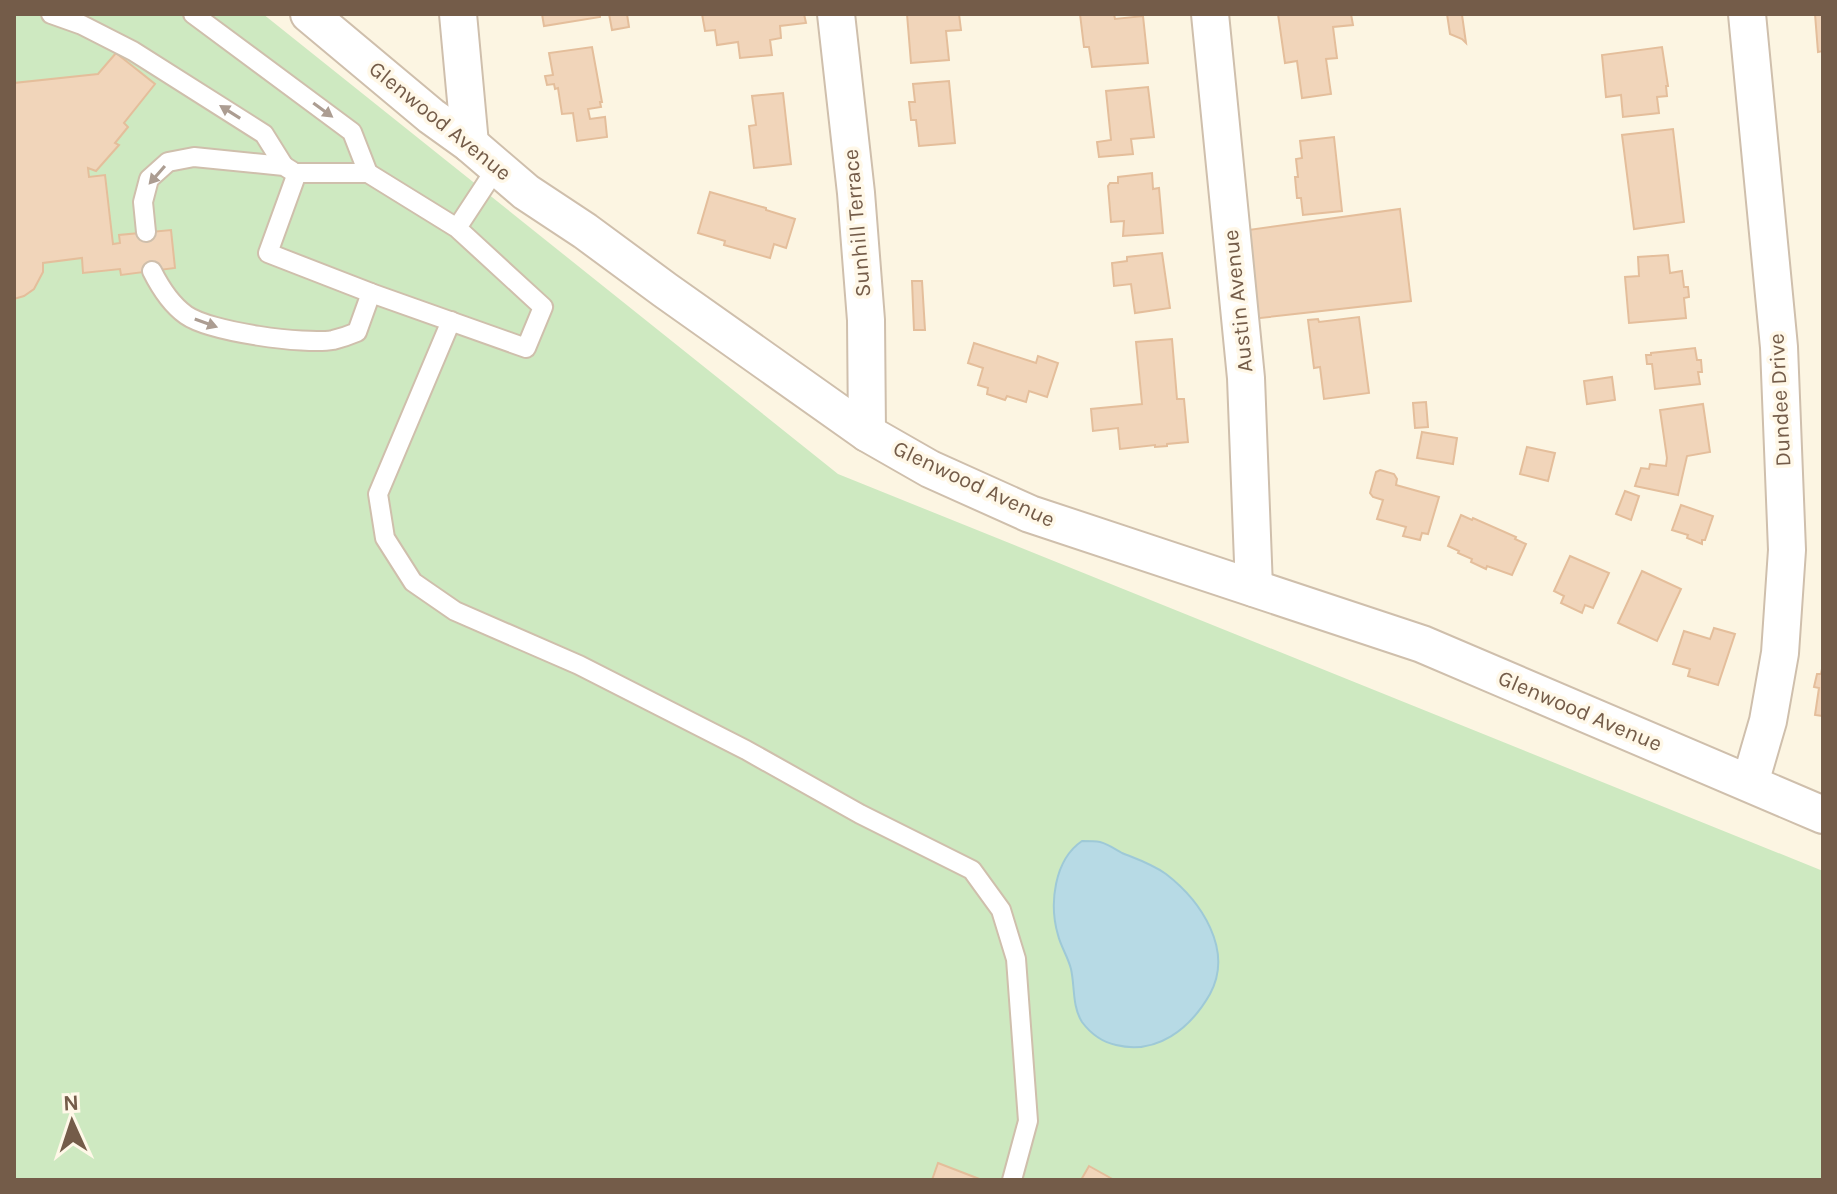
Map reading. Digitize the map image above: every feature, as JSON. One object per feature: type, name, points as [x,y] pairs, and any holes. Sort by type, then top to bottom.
[{"type":"street","name":"Glenwood Avenue","points":[[309,14],[526,192],[867,433],[930,469],[1030,514],[1422,644],[1823,815]]},
{"type":"street","points":[[458,14],[484,156]]},
{"type":"street","name":"Sunhill Terrace","points":[[836,14],[856,193],[866,320],[867,433]]},
{"type":"street","name":"Austin Avenue","points":[[1210,14],[1246,378],[1254,588]]},
{"type":"street","name":"Dundee Drive","points":[[1747,14],[1779,347],[1787,550],[1780,653],[1768,721],[1750,783]]},
{"type":"lane","points":[[51,14],[82,25],[133,51],[264,134],[290,170]]},
{"type":"lane","points":[[193,14],[352,132],[368,173]]},
{"type":"lane","points":[[457,228],[484,156]]},
{"type":"lane","points":[[146,232],[143,202],[149,179],[168,162],[194,157],[290,170],[368,173],[457,228],[543,307],[526,348],[268,253],[290,170]]},
{"type":"lane","points":[[152,271],[159,287],[187,316],[217,327],[267,338],[331,340],[357,332],[371,293]]},
{"type":"lane","points":[[451,321],[378,494],[385,538],[413,582],[455,611],[579,665],[972,870],[1001,910],[1016,959],[1028,1121],[1012,1180]]},
{"type":"green space","points":[[14,14],[263,14],[838,474],[1823,871],[1823,1180],[14,1180]]},
{"type":"water","points":[[1082,841],[1106,844],[1166,874],[1191,898],[1210,928],[1218,960],[1210,994],[1193,1018],[1171,1036],[1158,1042],[1131,1047],[1111,1044],[1093,1034],[1079,1016],[1071,969],[1055,923],[1054,897],[1065,859]]},
{"type":"building","points":[[542,14],[600,14],[600,17],[544,26]]},
{"type":"building","points":[[609,14],[627,14],[629,27],[612,30]]},
{"type":"building","points":[[702,14],[804,14],[806,23],[780,26],[781,38],[770,40],[772,55],[740,58],[738,42],[717,45],[715,30],[705,31]]},
{"type":"building","points":[[907,14],[959,14],[961,30],[946,31],[949,60],[911,63]]},
{"type":"building","points":[[1080,14],[1114,14],[1115,19],[1143,16],[1148,63],[1092,67],[1089,47],[1084,47]]},
{"type":"building","points":[[1278,14],[1351,14],[1353,25],[1333,27],[1337,58],[1326,59],[1331,94],[1302,98],[1297,61],[1285,63]]},
{"type":"building","points":[[1447,14],[1470,14],[1462,15],[1466,43],[1450,34]]},
{"type":"building","points":[[1815,14],[1823,14],[1823,51],[1818,52]]},
{"type":"building","points":[[592,47],[602,102],[601,107],[588,109],[590,119],[605,117],[607,137],[577,141],[573,113],[562,114],[558,88],[555,89],[554,84],[547,85],[545,76],[553,75],[549,53]]},
{"type":"building","points":[[1662,47],[1668,86],[1667,96],[1657,97],[1659,113],[1623,117],[1621,95],[1606,97],[1602,55]]},
{"type":"building","points":[[116,53],[155,84],[124,123],[128,127],[115,143],[119,145],[96,171],[88,168],[89,177],[105,175],[113,244],[120,243],[119,235],[171,230],[175,268],[121,275],[120,269],[83,273],[82,258],[43,263],[43,272],[34,289],[14,299],[14,83],[98,74]]},
{"type":"building","points":[[949,81],[955,143],[919,146],[916,120],[911,120],[909,102],[915,102],[913,84]]},
{"type":"building","points":[[1148,87],[1154,137],[1131,139],[1133,154],[1099,157],[1097,142],[1111,140],[1106,91]]},
{"type":"building","points":[[783,93],[791,164],[754,168],[749,126],[756,125],[752,96]]},
{"type":"building","points":[[1673,129],[1684,222],[1634,229],[1622,135]]},
{"type":"building","points":[[1334,137],[1342,211],[1303,215],[1295,177],[1298,177],[1296,159],[1302,158],[1300,141]]},
{"type":"building","points":[[1152,173],[1153,189],[1159,188],[1163,233],[1123,236],[1124,221],[1111,222],[1108,186],[1118,183],[1118,177]]},
{"type":"building","points":[[710,192],[795,219],[786,248],[774,244],[770,258],[724,245],[725,241],[698,233]]},
{"type":"building","points":[[1400,209],[1411,301],[1251,319],[1241,231]]},
{"type":"building","points":[[1162,253],[1170,308],[1135,313],[1131,284],[1114,286],[1112,263],[1127,261],[1127,257]]},
{"type":"building","points":[[1668,255],[1670,273],[1682,271],[1684,287],[1688,287],[1689,297],[1684,298],[1686,318],[1629,323],[1625,277],[1639,276],[1638,257]]},
{"type":"building","points":[[912,281],[922,281],[925,330],[914,330]]},
{"type":"building","points":[[1359,317],[1369,393],[1324,399],[1320,367],[1314,368],[1308,320],[1318,319],[1319,322]]},
{"type":"building","points":[[1172,339],[1177,399],[1184,399],[1188,442],[1120,449],[1118,428],[1093,431],[1091,409],[1142,404],[1136,342]]},
{"type":"building","points":[[974,343],[1036,363],[1038,356],[1058,363],[1047,397],[1029,391],[1026,402],[987,394],[988,388],[978,385],[983,368],[968,363]]},
{"type":"building","points":[[1695,348],[1697,360],[1701,360],[1702,372],[1698,372],[1700,384],[1655,389],[1652,364],[1647,364],[1646,355]]},
{"type":"building","points":[[1612,377],[1615,400],[1587,404],[1584,381]]},
{"type":"building","points":[[1426,402],[1428,427],[1415,428],[1413,403]]},
{"type":"building","points":[[1703,404],[1710,452],[1687,456],[1678,495],[1635,486],[1641,468],[1649,469],[1650,464],[1666,466],[1660,410]]},
{"type":"building","points":[[1422,432],[1457,438],[1453,464],[1417,458]]},
{"type":"building","points":[[1527,447],[1555,453],[1548,481],[1520,474]]},
{"type":"building","points":[[1380,470],[1394,474],[1396,485],[1439,497],[1428,534],[1422,533],[1420,540],[1403,536],[1406,527],[1377,519],[1383,500],[1370,493],[1376,472]]},
{"type":"building","points":[[1625,491],[1639,496],[1631,520],[1616,514]]},
{"type":"building","points":[[1681,505],[1713,516],[1702,544],[1672,530]]},
{"type":"building","points":[[1461,515],[1526,544],[1512,575],[1487,566],[1486,569],[1448,546]]},
{"type":"building","points":[[1570,556],[1609,573],[1593,608],[1585,605],[1582,613],[1561,603],[1564,596],[1554,591]]},
{"type":"building","points":[[1642,571],[1681,589],[1657,641],[1618,623]]},
{"type":"building","points":[[1714,628],[1735,634],[1718,685],[1688,676],[1690,669],[1673,664],[1684,631],[1710,639]]},
{"type":"building","points":[[1823,664],[1823,716],[1815,715],[1819,688],[1814,687]]},
{"type":"building","points":[[938,1163],[982,1180],[932,1180]]},
{"type":"building","points":[[1089,1166],[1114,1180],[1081,1180]]}]
